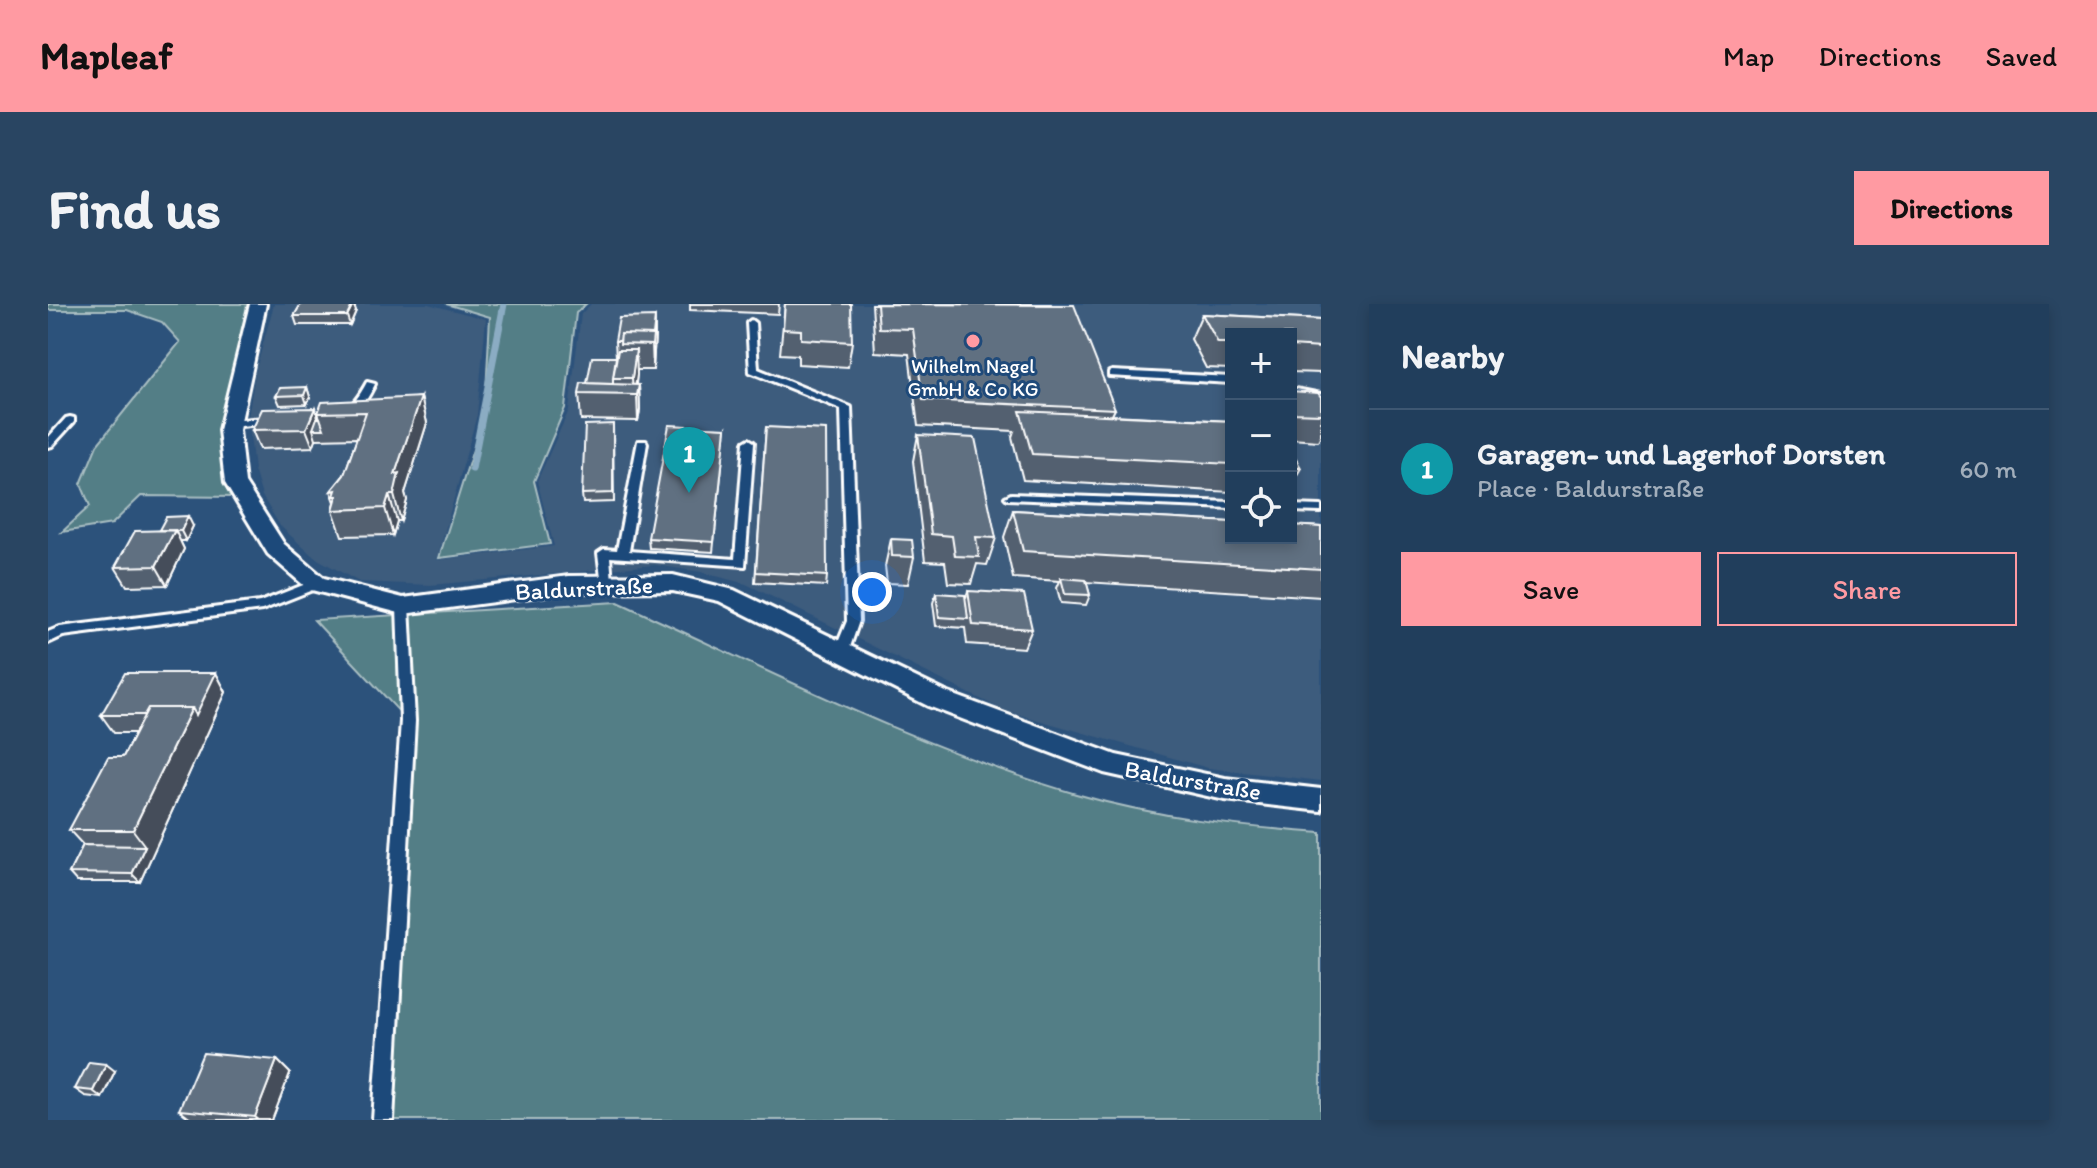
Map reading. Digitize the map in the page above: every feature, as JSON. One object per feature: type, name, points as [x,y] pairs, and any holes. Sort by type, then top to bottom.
[{"type":"street","name":"Baldurstraße","points":[[258,304],[231,424],[230,455],[235,483],[245,504],[276,549],[316,584],[403,606],[606,582],[673,583],[726,595],[937,699],[1114,765],[1225,789],[1321,800]]},
{"type":"lane","points":[[751,323],[753,370],[846,407],[853,621],[842,650]]},
{"type":"lane","points":[[1112,374],[1225,380]]},
{"type":"lane","points":[[231,424],[351,414],[360,407],[370,384]]},
{"type":"lane","points":[[1297,392],[1321,397]]},
{"type":"lane","points":[[48,444],[70,420]]},
{"type":"lane","points":[[606,582],[604,553],[741,563],[749,442]]},
{"type":"lane","points":[[622,555],[642,443]]},
{"type":"lane","points":[[1011,497],[1225,505]]},
{"type":"lane","points":[[1297,508],[1321,509]]},
{"type":"lane","points":[[52,634],[262,606],[316,584]]},
{"type":"lane","points":[[383,1120],[408,721],[403,606]]},
{"type":"shaded area","points":[[274,304],[428,304],[486,319],[477,415],[437,560],[554,546],[537,481],[569,410],[581,314],[591,304],[1321,304],[1321,781],[1208,768],[1003,710],[746,584],[701,572],[655,565],[430,585],[359,582],[314,557],[280,526],[262,496],[254,470],[248,418],[255,373]]},
{"type":"green space","points":[[48,304],[247,304],[225,429],[239,497],[141,496],[112,524],[62,532],[90,506],[81,484],[97,445],[180,342],[162,322],[127,310],[48,310]]},
{"type":"green space","points":[[446,304],[586,304],[576,313],[565,408],[534,481],[550,544],[439,558],[485,411],[490,317]]},
{"type":"green space","points":[[618,602],[901,731],[1017,775],[1106,802],[1167,815],[1321,833],[1321,1120],[383,1120],[408,721],[314,620]]},
{"type":"building","points":[[301,304],[353,304],[347,316],[294,316]]},
{"type":"building","points":[[785,304],[851,304],[852,342],[801,339],[801,330],[783,329]]},
{"type":"building","points":[[877,304],[1074,305],[1115,409],[923,400],[913,329],[879,328]]},
{"type":"building","points":[[1202,314],[1321,320],[1321,348],[1297,346],[1297,328],[1225,328],[1225,343],[1218,343]]},
{"type":"building","points":[[655,317],[653,335],[621,334],[620,341],[615,341],[619,318]]},
{"type":"building","points":[[621,334],[653,335],[652,345],[620,344]]},
{"type":"building","points":[[618,350],[636,350],[632,378],[613,378]]},
{"type":"building","points":[[592,357],[616,357],[613,384],[587,383]]},
{"type":"building","points":[[581,383],[639,385],[637,395],[579,394]]},
{"type":"building","points":[[307,387],[304,395],[276,396],[280,388]]},
{"type":"building","points":[[1297,391],[1318,393],[1321,397],[1321,414],[1297,413]]},
{"type":"building","points":[[421,397],[395,474],[399,473],[394,495],[389,495],[385,508],[333,510],[337,496],[334,496],[336,490],[331,491],[344,475],[366,412],[318,413],[322,402]]},
{"type":"building","points":[[315,408],[306,429],[252,430],[262,409]]},
{"type":"building","points":[[1020,411],[1225,421],[1225,464],[1032,454]]},
{"type":"building","points":[[317,418],[320,418],[324,429],[313,429]]},
{"type":"building","points":[[613,424],[613,493],[582,494],[585,425]]},
{"type":"building","points":[[669,425],[726,428],[714,542],[648,538]]},
{"type":"building","points":[[766,427],[826,430],[827,576],[756,572]]},
{"type":"building","points":[[918,435],[975,438],[996,538],[976,537],[979,557],[955,556],[952,536],[931,534]]},
{"type":"building","points":[[1013,510],[1225,522],[1225,544],[1297,544],[1297,525],[1321,527],[1321,569],[1023,551]]},
{"type":"building","points":[[188,516],[181,531],[159,530],[166,517]]},
{"type":"building","points":[[175,530],[156,566],[115,567],[135,531]]},
{"type":"building","points":[[891,539],[912,540],[914,557],[892,556]]},
{"type":"building","points":[[1061,578],[1086,580],[1090,595],[1065,594]]},
{"type":"building","points":[[968,591],[1024,594],[1032,629],[973,625]]},
{"type":"building","points":[[936,593],[965,595],[968,619],[939,617]]},
{"type":"building","points":[[125,673],[216,673],[196,715],[192,708],[148,708],[144,715],[101,715]]},
{"type":"building","points":[[148,708],[192,708],[133,830],[69,830],[108,757],[123,757]]},
{"type":"building","points":[[83,845],[145,846],[132,874],[69,873]]},
{"type":"building","points":[[203,1053],[277,1060],[255,1117],[179,1110]]},
{"type":"building","points":[[89,1062],[106,1064],[93,1091],[75,1089]]},
{"type":"waterway","points":[[472,469],[504,304]]},
{"type":"place","name":"Wilhelm Nagel GmbH & Co KG","points":[[973,341]]},
{"type":"place","name":"Garagen- und Lagerhof Dorsten","points":[[689,493]]}]
